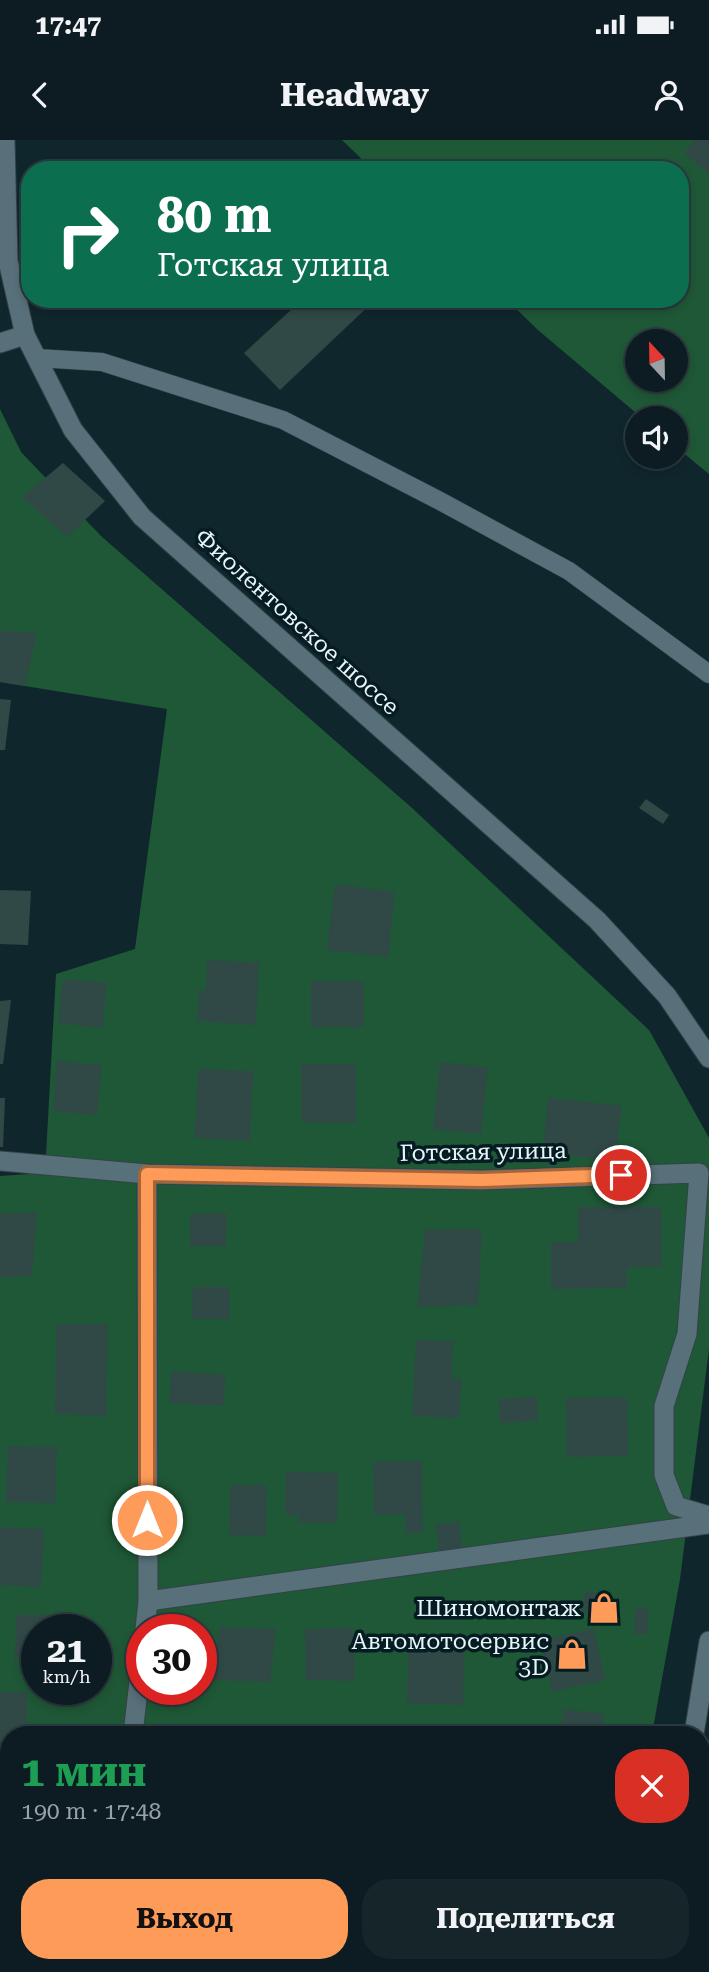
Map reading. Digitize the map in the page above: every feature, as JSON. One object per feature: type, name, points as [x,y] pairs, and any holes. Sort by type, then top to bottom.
[{"type":"street","name":"Фиолентовское шоссе","points":[[5,140],[4,263],[26,335],[73,430],[142,517],[597,920],[667,996],[709,1058]]},
{"type":"street","points":[[0,344],[26,335]]},
{"type":"street","name":"Готская улица","points":[[0,1161],[147,1174],[482,1180],[699,1173],[687,1334],[664,1406],[664,1475],[676,1506],[709,1516]]},
{"type":"street","points":[[147,1174],[147,1614]]},
{"type":"street","points":[[148,1601],[709,1524]]},
{"type":"street","points":[[695,1726],[709,1641]]},
{"type":"street","points":[[134,1726],[136,1705]]},
{"type":"lane","points":[[37,358],[102,362],[283,420],[569,571],[709,674]]},
{"type":"green space","points":[[342,140],[709,140],[709,474],[688,457],[688,406],[628,406],[515,308],[689,308],[689,161],[364,161]]},
{"type":"green space","points":[[0,409],[21,452],[101,536],[412,808],[649,1030],[709,1138],[709,1349],[680,1579],[653,1726],[0,1726],[0,1176],[45,1173],[56,974],[135,949],[167,709],[0,682]]},
{"type":"building","points":[[695,140],[709,140],[709,174],[684,153]]},
{"type":"building","points":[[293,308],[367,308],[280,390],[244,353]]},
{"type":"building","points":[[63,463],[105,501],[67,537],[22,497]]},
{"type":"building","points":[[0,631],[37,632],[25,686],[0,682]]},
{"type":"building","points":[[0,699],[11,700],[5,750],[0,750]]},
{"type":"building","points":[[646,799],[669,815],[663,824],[639,808]]},
{"type":"building","points":[[335,884],[395,892],[388,957],[327,950]]},
{"type":"building","points":[[0,890],[31,891],[28,945],[0,944]]},
{"type":"building","points":[[207,960],[259,963],[256,1025],[197,1021],[199,990],[206,991]]},
{"type":"building","points":[[63,979],[107,983],[102,1028],[58,1023]]},
{"type":"building","points":[[311,981],[364,981],[364,1027],[311,1027]]},
{"type":"building","points":[[11,1000],[3,1064],[0,1064],[0,1001]]},
{"type":"building","points":[[57,1061],[102,1065],[97,1115],[53,1111]]},
{"type":"building","points":[[440,1062],[488,1067],[481,1134],[433,1129]]},
{"type":"building","points":[[301,1064],[356,1064],[356,1123],[301,1122]]},
{"type":"building","points":[[198,1069],[253,1071],[250,1141],[195,1138]]},
{"type":"building","points":[[0,1098],[5,1098],[3,1147],[0,1147]]},
{"type":"building","points":[[548,1098],[622,1106],[614,1162],[543,1151]]},
{"type":"building","points":[[578,1207],[661,1207],[661,1267],[627,1267],[627,1288],[551,1289],[551,1242],[578,1242]]},
{"type":"building","points":[[37,1212],[32,1276],[0,1277],[0,1214]]},
{"type":"building","points":[[227,1213],[226,1246],[190,1246],[190,1214]]},
{"type":"building","points":[[482,1229],[478,1305],[417,1307],[425,1230]]},
{"type":"building","points":[[193,1287],[229,1287],[230,1319],[192,1319]]},
{"type":"building","points":[[56,1324],[108,1324],[106,1416],[55,1414]]},
{"type":"building","points":[[416,1340],[453,1341],[451,1378],[462,1379],[459,1418],[412,1416]]},
{"type":"building","points":[[171,1371],[225,1375],[224,1406],[169,1403]]},
{"type":"building","points":[[537,1397],[538,1421],[500,1423],[499,1399]]},
{"type":"building","points":[[627,1397],[628,1456],[567,1457],[566,1398]]},
{"type":"building","points":[[8,1446],[57,1447],[55,1503],[6,1502]]},
{"type":"building","points":[[422,1461],[423,1533],[405,1533],[405,1514],[374,1515],[373,1462]]},
{"type":"building","points":[[286,1472],[338,1473],[337,1523],[300,1523],[299,1515],[285,1515]]},
{"type":"building","points":[[230,1485],[267,1485],[266,1536],[229,1535]]},
{"type":"building","points":[[460,1522],[462,1555],[439,1557],[436,1524]]},
{"type":"building","points":[[0,1527],[44,1529],[41,1587],[0,1585]]},
{"type":"building","points":[[585,1591],[610,1594],[608,1615],[582,1612]]},
{"type":"building","points":[[636,1607],[649,1608],[647,1634],[634,1634]]},
{"type":"building","points":[[16,1615],[21,1615],[21,1659],[15,1659]]},
{"type":"building","points":[[220,1627],[276,1629],[270,1682],[217,1680]]},
{"type":"building","points":[[353,1627],[355,1681],[306,1680],[305,1629]]},
{"type":"building","points":[[594,1628],[605,1680],[552,1692],[540,1641]]},
{"type":"building","points":[[464,1651],[463,1705],[407,1703],[408,1652]]},
{"type":"building","points":[[0,1692],[21,1692],[21,1705],[27,1705],[27,1726],[0,1726]]},
{"type":"building","points":[[564,1709],[604,1714],[602,1726],[562,1726]]},
{"type":"place","name":"Шиномонтаж","points":[[604,1608]]},
{"type":"place","name":"Автомотосервис 3D","points":[[572,1654]]},
{"type":"route","points":[[147,1520],[147,1174],[482,1180],[621,1175]]}]
